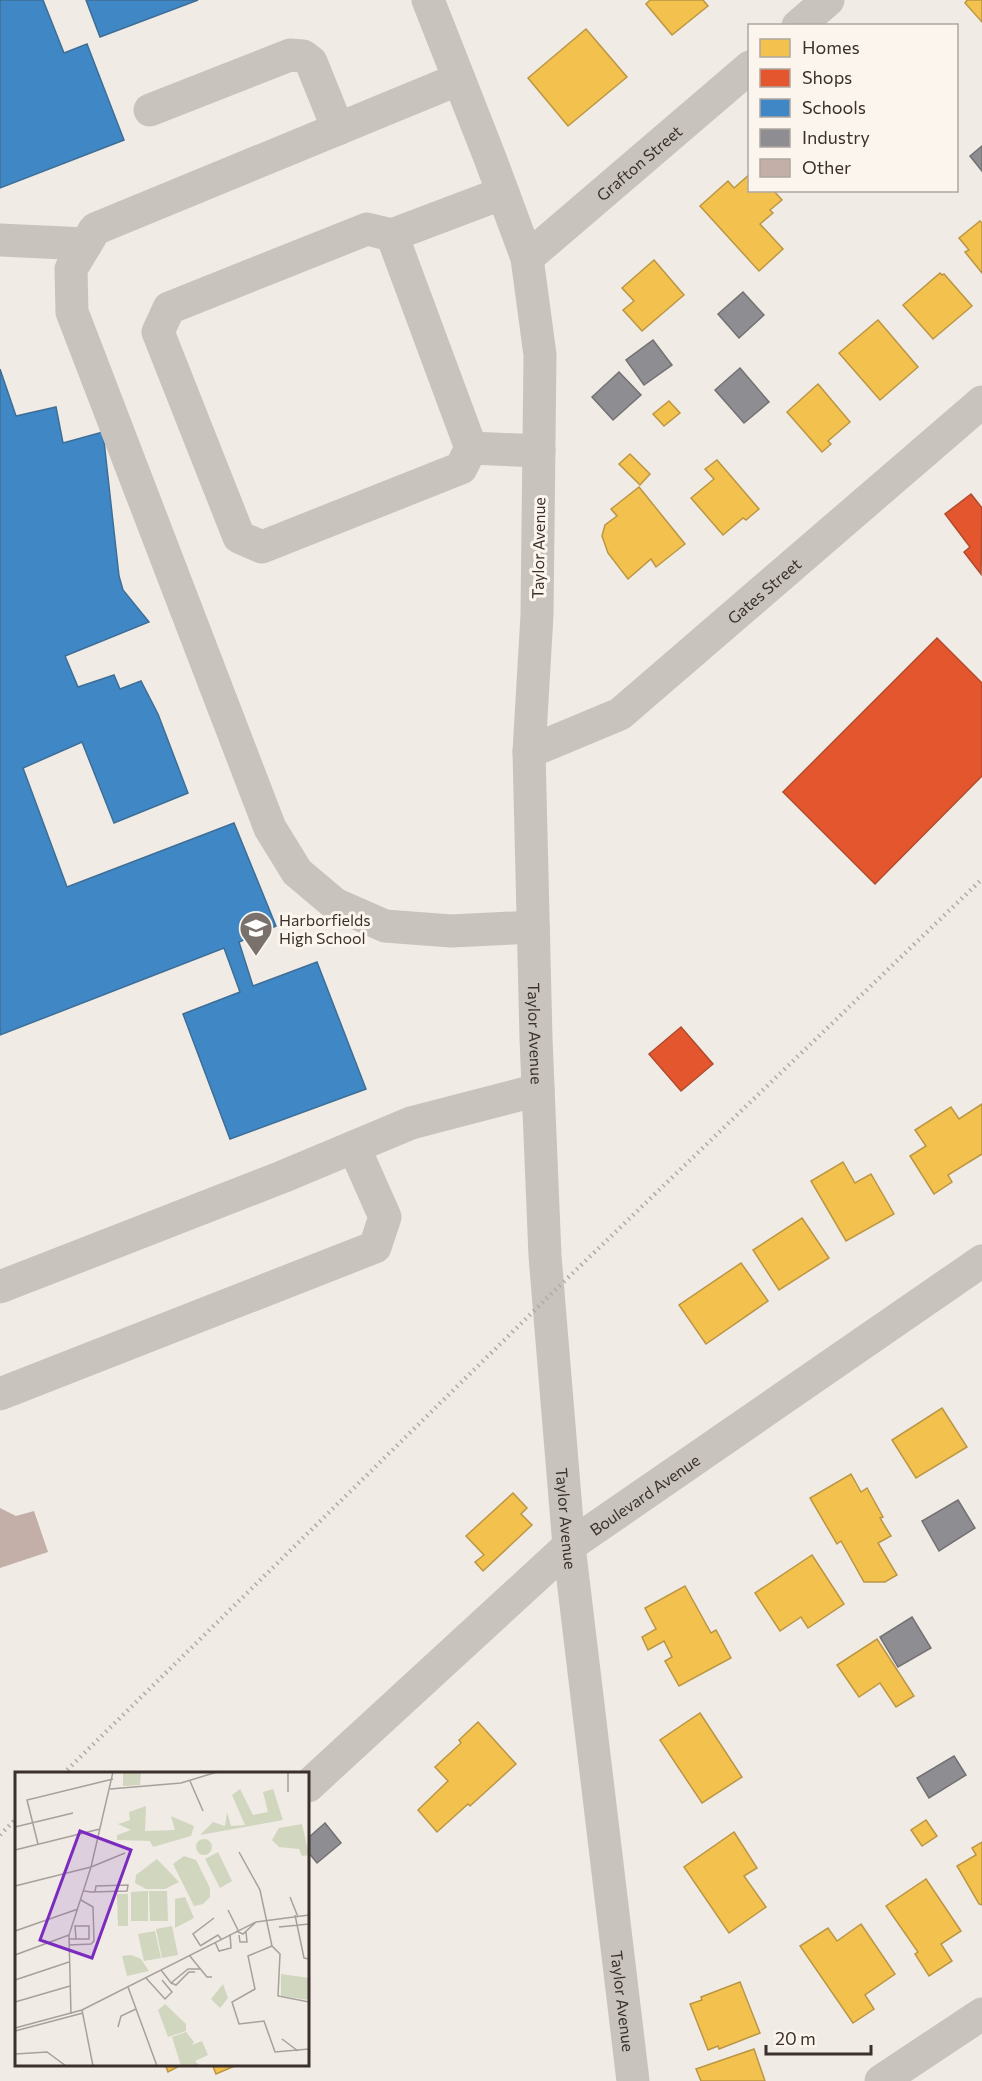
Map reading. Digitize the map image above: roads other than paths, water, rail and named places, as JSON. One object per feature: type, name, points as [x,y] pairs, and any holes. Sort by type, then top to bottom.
[{"type":"street","name":"Taylor Avenue","points":[[428,0],[527,258],[540,355],[537,615],[529,752],[545,1256],[569,1546],[633,2081]]},
{"type":"street","points":[[800,24],[828,0]]},
{"type":"street","points":[[150,110],[290,55],[303,56],[311,62],[338,129]]},
{"type":"street","name":"Grafton Street","points":[[527,258],[748,69]]},
{"type":"street","points":[[459,78],[95,229],[71,269],[72,312],[270,828],[297,872],[335,904],[385,926],[451,931],[533,927]]},
{"type":"street","points":[[392,235],[471,448],[461,468],[262,547],[239,537],[158,333],[169,308],[367,229],[392,235],[503,192]]},
{"type":"street","points":[[0,240],[86,244]]},
{"type":"street","name":"Gates Street","points":[[529,752],[620,714],[982,402]]},
{"type":"street","points":[[471,448],[539,451]]},
{"type":"street","points":[[0,1287],[411,1123],[538,1090]]},
{"type":"street","points":[[0,1394],[375,1247],[385,1217],[354,1147]]},
{"type":"street","name":"Boulevard Avenue","points":[[309,1785],[569,1546],[982,1261]]},
{"type":"street","points":[[881,2081],[982,2014]]},
{"type":"railway","points":[[65,1772],[548,1297],[982,879]]},
{"type":"railway","points":[[0,1835],[15,1820]]},
{"type":"place","name":"Harborfields High School","points":[[256,957]]}]
